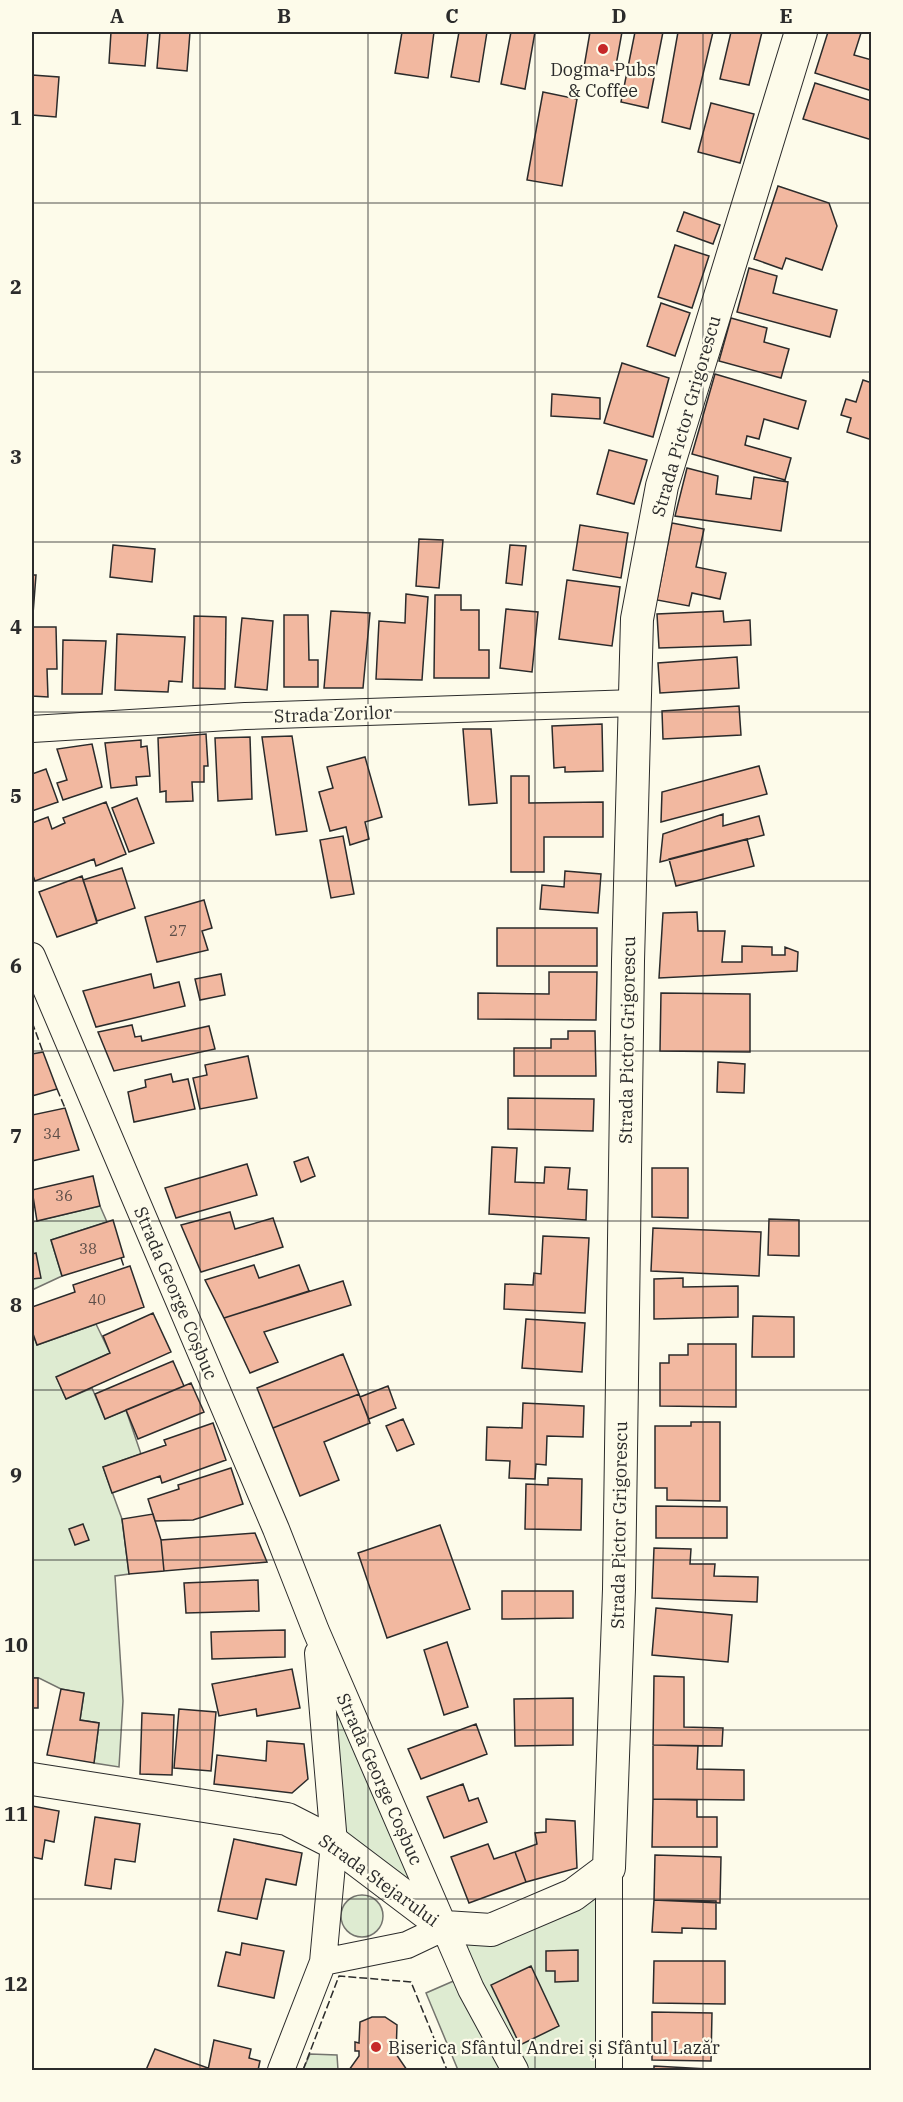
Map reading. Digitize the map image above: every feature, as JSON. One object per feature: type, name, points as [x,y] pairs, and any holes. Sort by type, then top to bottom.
[{"type":"street","name":"Strada Pictor Grigorescu","points":[[609,2070],[609,1868],[619,1589],[627,973],[638,619],[662,486],[801,32]]},
{"type":"street","name":"Strada Zorilor","points":[[32,729],[245,716],[634,704]]},
{"type":"street","name":"Strada George Coșbuc","points":[[32,956],[276,1528],[316,1631],[471,1989],[515,2070]]},
{"type":"street","name":"Strada George Coșbuc","points":[[281,2070],[323,1962],[334,1843],[316,1631]]},
{"type":"street","name":"Strada Stejarului","points":[[32,1779],[288,1819],[334,1843],[445,1927],[491,1930],[573,1895],[609,1868]]},
{"type":"street","points":[[323,1962],[407,1945],[445,1927]]},
{"type":"green space","points":[[100,1206],[107,1222],[51,1240],[62,1276],[32,1290],[32,1222]]},
{"type":"green space","points":[[96,1324],[110,1353],[57,1378],[66,1399],[92,1388],[105,1419],[126,1410],[141,1454],[103,1467],[122,1519],[129,1574],[115,1576],[123,1701],[119,1767],[94,1763],[99,1723],[80,1720],[84,1693],[61,1689],[39,1678],[32,1678],[32,1331],[37,1345]]},
{"type":"green space","points":[[316,1631],[445,1927],[334,1843]]},
{"type":"green space","points":[[609,1868],[609,2070],[458,2070],[426,1993],[465,1976],[445,1927],[491,1930]]},
{"type":"green space","points":[[362,1895],[377,1901],[383,1916],[377,1931],[362,1937],[347,1931],[341,1916],[347,1901]]},
{"type":"green space","points":[[310,2054],[337,2055],[338,2070],[303,2070]]},
{"type":"building","points":[[111,32],[148,32],[145,66],[109,63]]},
{"type":"building","points":[[160,32],[190,32],[187,71],[157,68]]},
{"type":"building","points":[[402,32],[434,32],[428,78],[395,73]]},
{"type":"building","points":[[459,32],[487,32],[479,82],[451,77]]},
{"type":"building","points":[[511,32],[535,32],[525,89],[501,84]]},
{"type":"building","name":"Dogma Pubs & Coffee","points":[[590,32],[622,32],[615,71],[584,67]]},
{"type":"building","points":[[635,32],[663,32],[648,108],[621,102]]},
{"type":"building","points":[[678,32],[713,32],[690,129],[662,122]]},
{"type":"building","points":[[731,32],[762,32],[749,85],[720,79]]},
{"type":"building","points":[[828,32],[861,33],[854,55],[872,60],[872,91],[815,73]]},
{"type":"building","points":[[32,75],[59,77],[56,117],[32,115]]},
{"type":"building","points":[[815,83],[872,101],[872,140],[803,119]]},
{"type":"building","points":[[543,92],[577,99],[562,186],[527,180]]},
{"type":"building","points":[[711,103],[754,114],[740,163],[698,152]]},
{"type":"building","points":[[778,186],[829,203],[837,226],[822,270],[786,258],[782,269],[754,259]]},
{"type":"building","points":[[684,212],[720,225],[713,244],[677,231]]},
{"type":"building","points":[[675,245],[709,256],[692,308],[658,297]]},
{"type":"building","points":[[749,268],[777,276],[773,293],[837,310],[830,337],[737,312]]},
{"type":"building","points":[[661,303],[690,313],[675,356],[647,346]]},
{"type":"building","points":[[731,318],[767,328],[764,342],[789,349],[781,378],[719,361]]},
{"type":"building","points":[[622,363],[669,378],[653,437],[604,423]]},
{"type":"building","points":[[715,374],[806,401],[798,429],[764,419],[759,439],[747,436],[745,445],[791,458],[785,480],[692,454]]},
{"type":"building","points":[[863,380],[872,383],[872,440],[847,432],[851,418],[841,415],[846,399],[856,402]]},
{"type":"building","points":[[552,394],[600,398],[600,419],[551,416]]},
{"type":"building","points":[[609,450],[647,460],[634,504],[597,494]]},
{"type":"building","points":[[687,468],[718,476],[716,494],[751,499],[754,477],[788,482],[781,531],[675,516]]},
{"type":"building","points":[[672,523],[704,529],[696,567],[726,573],[720,599],[692,593],[689,606],[657,600]]},
{"type":"building","points":[[580,525],[628,533],[621,578],[573,570]]},
{"type":"building","points":[[419,539],[443,540],[439,588],[416,586]]},
{"type":"building","points":[[113,545],[155,549],[152,582],[110,577]]},
{"type":"building","points":[[510,545],[526,546],[522,585],[506,583]]},
{"type":"building","points":[[32,575],[36,575],[32,627]]},
{"type":"building","points":[[567,580],[620,587],[612,646],[559,639]]},
{"type":"building","points":[[406,594],[428,597],[422,680],[376,679],[379,621],[405,623]]},
{"type":"building","points":[[435,595],[461,595],[461,610],[479,610],[479,650],[489,650],[489,678],[434,678]]},
{"type":"building","points":[[506,609],[538,612],[532,672],[500,668]]},
{"type":"building","points":[[331,611],[370,613],[363,688],[324,688]]},
{"type":"building","points":[[723,611],[724,622],[750,620],[751,645],[659,648],[657,614]]},
{"type":"building","points":[[284,615],[308,615],[309,660],[318,660],[318,687],[284,687]]},
{"type":"building","points":[[194,616],[226,617],[225,689],[193,688]]},
{"type":"building","points":[[242,618],[273,621],[267,690],[235,687]]},
{"type":"building","points":[[32,627],[56,627],[57,669],[47,669],[48,697],[32,696]]},
{"type":"building","points":[[117,634],[185,637],[182,682],[169,681],[168,692],[115,690]]},
{"type":"building","points":[[63,640],[106,641],[102,694],[62,694]]},
{"type":"building","points":[[737,657],[739,688],[660,693],[658,663]]},
{"type":"building","points":[[739,706],[741,735],[663,739],[662,711]]},
{"type":"building","points":[[602,724],[603,771],[565,772],[565,767],[554,768],[552,726]]},
{"type":"building","points":[[463,729],[491,729],[497,803],[469,805]]},
{"type":"building","points":[[206,734],[208,766],[204,766],[204,782],[192,782],[193,801],[166,802],[166,791],[160,792],[158,738]]},
{"type":"building","points":[[292,736],[307,831],[276,835],[262,737]]},
{"type":"building","points":[[250,737],[252,799],[218,801],[215,738]]},
{"type":"building","points":[[141,740],[141,747],[147,746],[150,776],[136,777],[137,785],[111,788],[105,743]]},
{"type":"building","points":[[92,744],[102,787],[63,800],[57,783],[67,780],[57,749]]},
{"type":"building","points":[[365,757],[382,817],[365,822],[369,839],[350,845],[346,827],[330,831],[319,792],[333,788],[327,767]]},
{"type":"building","points":[[759,766],[767,794],[661,822],[662,792]]},
{"type":"building","points":[[46,769],[58,802],[32,811],[32,774]]},
{"type":"building","points":[[511,776],[529,776],[529,803],[603,802],[603,837],[544,837],[544,872],[511,872]]},
{"type":"building","points":[[137,798],[154,843],[129,852],[112,808]]},
{"type":"building","points":[[106,802],[126,854],[96,866],[94,859],[35,881],[32,873],[32,823],[48,817],[52,829],[65,823],[63,818]]},
{"type":"building","points":[[723,814],[723,826],[759,816],[764,835],[660,862],[663,834]]},
{"type":"building","points":[[343,836],[354,894],[331,898],[320,840]]},
{"type":"building","points":[[747,839],[754,866],[676,886],[669,859]]},
{"type":"building","points":[[122,868],[135,908],[97,921],[83,880]]},
{"type":"building","points":[[565,871],[601,874],[598,913],[540,909],[542,885],[564,887]]},
{"type":"building","points":[[82,876],[97,923],[57,937],[39,892]]},
{"type":"building","points":[[204,900],[212,928],[202,931],[208,950],[157,962],[145,917]]},
{"type":"building","points":[[697,912],[698,931],[725,931],[722,962],[742,962],[742,946],[772,947],[772,955],[785,955],[785,947],[798,952],[797,971],[659,978],[663,913]]},
{"type":"building","points":[[497,928],[597,928],[597,966],[497,966]]},
{"type":"building","points":[[549,972],[597,972],[596,1020],[478,1019],[478,993],[549,994]]},
{"type":"building","points":[[151,974],[154,988],[179,982],[185,1006],[96,1027],[83,991]]},
{"type":"building","points":[[221,974],[225,995],[200,1000],[195,979]]},
{"type":"building","points":[[661,993],[750,994],[750,1052],[660,1051]]},
{"type":"building","points":[[132,1025],[135,1037],[141,1036],[142,1041],[209,1026],[215,1049],[114,1071],[98,1032]]},
{"type":"building","points":[[568,1031],[595,1031],[596,1076],[514,1076],[514,1048],[551,1048],[551,1039],[568,1039]]},
{"type":"building","points":[[43,1052],[57,1089],[32,1096],[32,1054]]},
{"type":"building","points":[[248,1056],[257,1098],[200,1109],[193,1078],[207,1075],[205,1065]]},
{"type":"building","points":[[718,1062],[745,1064],[744,1093],[717,1092]]},
{"type":"building","points":[[171,1074],[173,1082],[188,1079],[195,1109],[134,1122],[128,1092],[146,1087],[145,1080]]},
{"type":"building","points":[[508,1098],[594,1099],[593,1131],[508,1129]]},
{"type":"building","points":[[65,1108],[79,1150],[32,1161],[32,1115]]},
{"type":"building","points":[[492,1147],[517,1148],[515,1182],[544,1183],[545,1167],[570,1168],[568,1189],[587,1190],[586,1220],[489,1214]]},
{"type":"building","points":[[308,1157],[315,1176],[301,1182],[294,1162]]},
{"type":"building","points":[[247,1164],[257,1195],[176,1218],[165,1188]]},
{"type":"building","points":[[652,1168],[688,1168],[688,1218],[652,1217]]},
{"type":"building","points":[[93,1176],[100,1206],[37,1221],[32,1190]]},
{"type":"building","points":[[230,1212],[235,1229],[273,1218],[283,1247],[201,1272],[181,1225]]},
{"type":"building","points":[[769,1219],[799,1220],[799,1256],[768,1255]]},
{"type":"building","points":[[113,1220],[124,1257],[62,1276],[51,1240]]},
{"type":"building","points":[[653,1228],[761,1232],[759,1276],[651,1271]]},
{"type":"building","points":[[543,1236],[589,1238],[585,1313],[504,1309],[505,1284],[533,1285],[534,1273],[541,1274]]},
{"type":"building","points":[[36,1253],[41,1278],[32,1279],[32,1254]]},
{"type":"building","points":[[254,1265],[259,1278],[299,1265],[309,1291],[224,1318],[205,1280]]},
{"type":"building","points":[[130,1266],[144,1307],[37,1345],[32,1331],[32,1307],[75,1292],[73,1285]]},
{"type":"building","points":[[683,1278],[683,1287],[738,1286],[738,1317],[654,1319],[654,1279]]},
{"type":"building","points":[[343,1281],[351,1305],[264,1332],[278,1362],[250,1373],[224,1318]]},
{"type":"building","points":[[153,1313],[171,1352],[66,1399],[56,1377],[110,1353],[103,1336]]},
{"type":"building","points":[[753,1316],[794,1317],[794,1357],[752,1357]]},
{"type":"building","points":[[526,1319],[585,1323],[582,1372],[522,1368]]},
{"type":"building","points":[[688,1344],[736,1344],[736,1407],[660,1406],[660,1363],[669,1363],[669,1355],[688,1355]]},
{"type":"building","points":[[343,1354],[359,1394],[273,1428],[257,1388]]},
{"type":"building","points":[[173,1361],[184,1386],[105,1419],[95,1394]]},
{"type":"building","points":[[191,1383],[204,1412],[138,1439],[126,1410]]},
{"type":"building","points":[[388,1386],[396,1408],[369,1419],[360,1397]]},
{"type":"building","points":[[359,1394],[370,1423],[324,1442],[339,1480],[300,1496],[273,1428]]},
{"type":"building","points":[[523,1403],[584,1406],[583,1437],[547,1436],[546,1465],[536,1464],[535,1479],[509,1478],[510,1461],[486,1460],[487,1427],[522,1428]]},
{"type":"building","points":[[403,1419],[414,1444],[397,1451],[386,1426]]},
{"type":"building","points":[[691,1422],[720,1422],[720,1501],[667,1500],[667,1488],[655,1488],[655,1426],[691,1426]]},
{"type":"building","points":[[213,1423],[226,1460],[162,1483],[160,1476],[112,1493],[103,1467],[166,1445],[164,1440]]},
{"type":"building","points":[[231,1468],[243,1504],[193,1520],[155,1521],[148,1499],[179,1489],[178,1485]]},
{"type":"building","points":[[548,1478],[582,1479],[581,1530],[525,1529],[526,1484],[548,1485]]},
{"type":"building","points":[[656,1506],[727,1507],[727,1538],[656,1538]]},
{"type":"building","points":[[153,1514],[161,1540],[164,1571],[129,1574],[122,1519]]},
{"type":"building","points":[[83,1524],[89,1540],[75,1545],[69,1529]]},
{"type":"building","points":[[440,1525],[470,1609],[387,1638],[358,1553]]},
{"type":"building","points":[[255,1533],[267,1562],[164,1571],[161,1540]]},
{"type":"building","points":[[654,1548],[691,1549],[690,1564],[715,1564],[714,1576],[758,1577],[757,1602],[652,1598]]},
{"type":"building","points":[[258,1580],[259,1611],[186,1613],[184,1583]]},
{"type":"building","points":[[502,1591],[573,1591],[573,1618],[502,1619]]},
{"type":"building","points":[[656,1608],[732,1615],[728,1662],[652,1655]]},
{"type":"building","points":[[285,1630],[285,1657],[212,1659],[211,1632]]},
{"type":"building","points":[[447,1642],[468,1707],[444,1715],[424,1650]]},
{"type":"building","points":[[292,1669],[300,1708],[257,1716],[256,1709],[219,1716],[212,1684]]},
{"type":"building","points":[[654,1676],[684,1677],[684,1727],[723,1728],[722,1746],[653,1745]]},
{"type":"building","points":[[32,1678],[38,1678],[38,1708],[32,1708]]},
{"type":"building","points":[[61,1689],[84,1693],[80,1720],[99,1723],[94,1763],[47,1755]]},
{"type":"building","points":[[573,1698],[573,1745],[515,1746],[514,1699]]},
{"type":"building","points":[[179,1709],[216,1712],[211,1771],[174,1768]]},
{"type":"building","points":[[142,1713],[174,1715],[172,1775],[140,1774]]},
{"type":"building","points":[[476,1724],[487,1754],[421,1779],[408,1749]]},
{"type":"building","points":[[267,1741],[304,1744],[308,1779],[292,1793],[214,1784],[217,1755],[266,1761]]},
{"type":"building","points":[[653,1745],[698,1746],[697,1769],[744,1770],[744,1800],[653,1799]]},
{"type":"building","points":[[463,1784],[469,1801],[478,1798],[487,1822],[444,1838],[427,1797]]},
{"type":"building","points":[[653,1799],[697,1800],[697,1817],[717,1817],[717,1847],[652,1847]]},
{"type":"building","points":[[32,1806],[59,1811],[54,1842],[45,1840],[42,1859],[32,1857]]},
{"type":"building","points":[[95,1817],[140,1824],[135,1862],[115,1859],[111,1889],[85,1885]]},
{"type":"building","points":[[546,1819],[575,1821],[577,1868],[526,1882],[515,1852],[537,1844],[535,1833],[546,1832]]},
{"type":"building","points":[[234,1839],[302,1853],[296,1885],[266,1879],[257,1919],[218,1911]]},
{"type":"building","points":[[488,1844],[494,1859],[515,1852],[526,1882],[469,1903],[451,1857]]},
{"type":"building","points":[[655,1855],[721,1857],[720,1903],[654,1900]]},
{"type":"building","points":[[654,1900],[716,1901],[716,1929],[682,1928],[682,1933],[652,1932]]},
{"type":"building","points":[[242,1943],[284,1951],[274,1998],[218,1986],[226,1952],[240,1955]]},
{"type":"building","points":[[578,1950],[578,1981],[555,1982],[555,1971],[546,1971],[546,1951]]},
{"type":"building","points":[[654,1961],[725,1961],[725,2004],[653,2003]]},
{"type":"building","points":[[531,1966],[559,2026],[520,2045],[491,1985]]},
{"type":"building","points":[[652,2012],[712,2013],[711,2061],[652,2060]]},
{"type":"building","name":"Biserica Sfântul Andrei și Sfântul Lazăr","points":[[372,2017],[385,2017],[397,2025],[396,2054],[407,2070],[349,2070],[359,2056],[359,2051],[355,2051],[355,2042],[359,2043],[360,2022]]},
{"type":"building","points":[[214,2040],[251,2049],[249,2058],[260,2061],[258,2070],[208,2070]]},
{"type":"building","points":[[155,2049],[208,2068],[208,2070],[146,2070]]},
{"type":"building","points":[[654,2066],[726,2070],[654,2070]]},
{"type":"fence","points":[[32,1022],[43,1052]]},
{"type":"fence","points":[[57,1089],[65,1108]]},
{"type":"fence","points":[[121,1258],[124,1267]]},
{"type":"fence","points":[[303,2070],[339,1976],[411,1982],[447,2070]]},
{"type":"place","name":"Dogma Pubs & Coffee","points":[[603,49]]},
{"type":"place","name":"Biserica Sfântul Andrei și Sfântul Lazăr","points":[[376,2047]]}]
